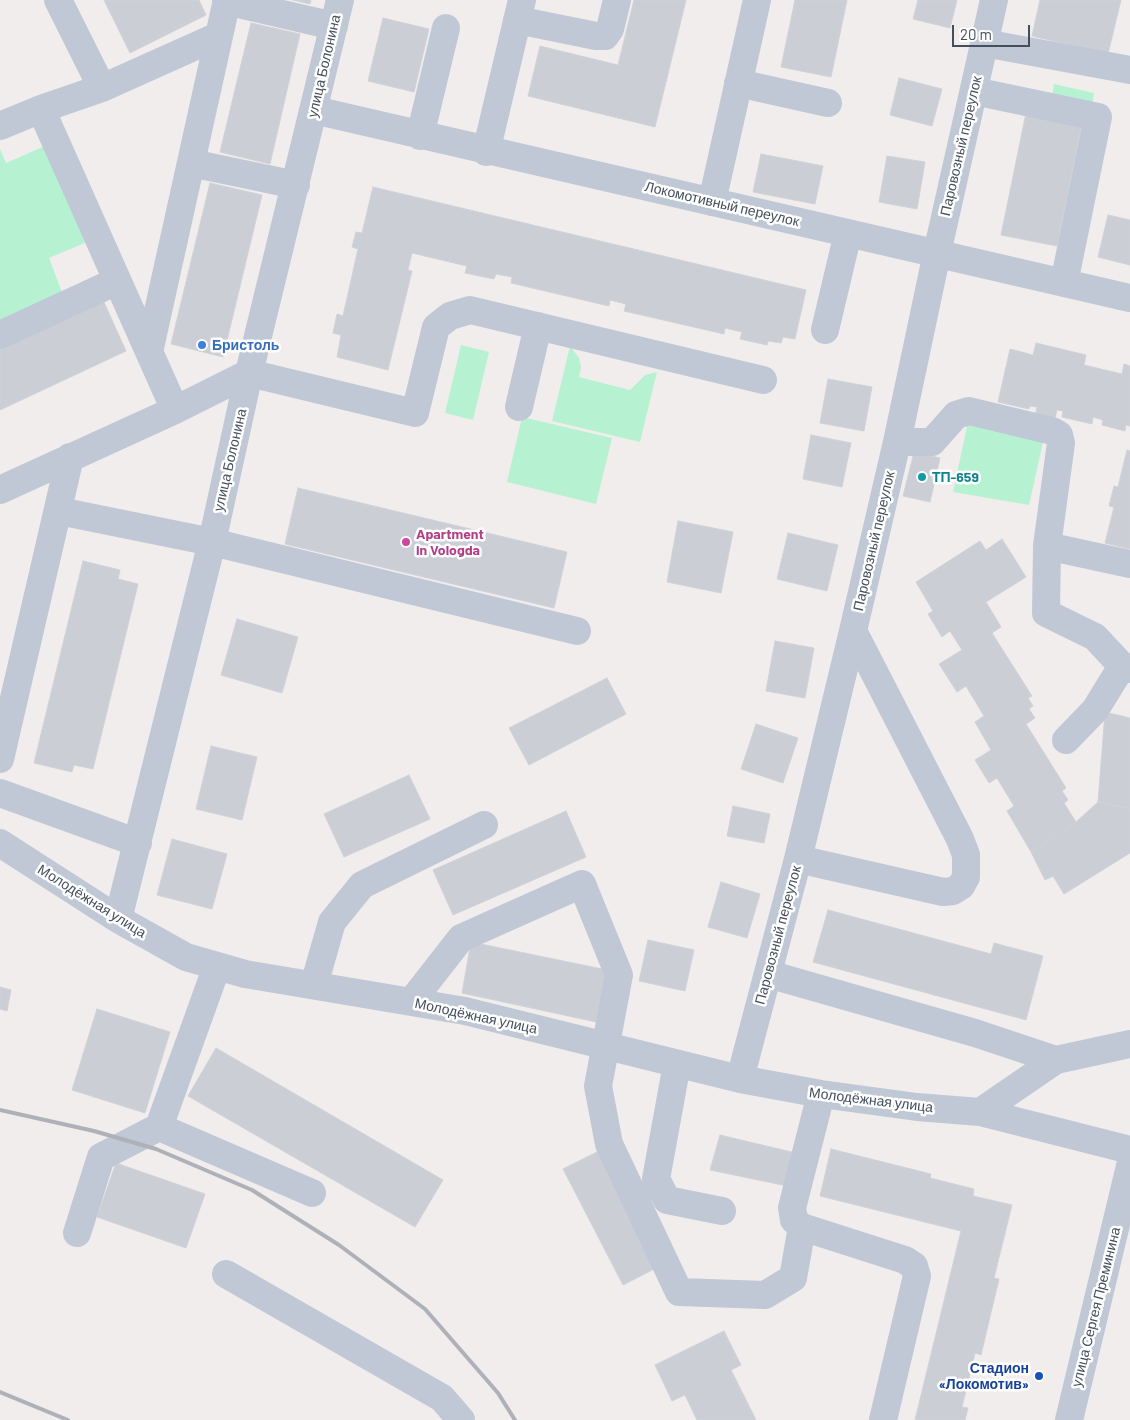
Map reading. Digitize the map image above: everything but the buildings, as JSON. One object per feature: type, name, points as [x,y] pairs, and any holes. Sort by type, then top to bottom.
[{"type":"street","points":[[58,0],[102,88]]},
{"type":"street","points":[[486,152],[520,10],[596,36],[605,36],[610,29],[617,0]]},
{"type":"street","points":[[712,202],[757,0]]},
{"type":"street","name":"Паровозный переулок","points":[[740,1079],[798,859],[898,442],[937,253],[994,0]]},
{"type":"street","points":[[149,352],[226,1],[337,13]]},
{"type":"street","name":"улица Болонина","points":[[118,919],[212,542],[250,373],[337,13]]},
{"type":"street","points":[[420,136],[446,28]]},
{"type":"street","points":[[0,126],[41,109],[102,88],[218,36]]},
{"type":"street","points":[[984,43],[1130,70]]},
{"type":"street","points":[[738,83],[828,103]]},
{"type":"street","points":[[974,91],[1098,117],[1064,283]]},
{"type":"street","points":[[41,109],[175,410]]},
{"type":"street","name":"Локомотивный переулок","points":[[314,110],[486,152],[1130,298]]},
{"type":"street","points":[[191,162],[296,185]]},
{"type":"street","points":[[825,330],[848,233]]},
{"type":"street","points":[[0,334],[118,281]]},
{"type":"street","points":[[0,490],[175,410],[250,373],[415,413],[436,327],[442,321],[459,312],[470,310],[763,380]]},
{"type":"street","points":[[518,407],[538,326]]},
{"type":"street","points":[[898,442],[932,442],[956,415],[969,411],[1052,431],[1059,435],[1061,443],[1047,546],[1046,613],[1094,637],[1126,668],[1095,710],[1066,740]]},
{"type":"street","points":[[0,759],[70,457]]},
{"type":"street","points":[[59,511],[212,542],[577,631]]},
{"type":"street","points":[[1047,546],[1130,564]]},
{"type":"street","points":[[798,859],[943,892],[954,891],[961,886],[966,877],[966,855],[960,839],[853,631]]},
{"type":"street","points":[[0,794],[138,843]]},
{"type":"street","points":[[314,985],[332,922],[362,885],[484,825]]},
{"type":"street","name":"Молодёжная улица","points":[[0,844],[118,919],[186,957],[245,974],[465,1011],[740,1079],[821,1094],[917,1107],[980,1112],[1130,1150]]},
{"type":"street","points":[[411,1002],[460,938],[582,884],[619,976],[598,1086],[609,1144],[679,1292],[765,1295],[793,1278],[802,1227]]},
{"type":"street","points":[[77,1233],[101,1157],[159,1127],[217,966]]},
{"type":"street","points":[[768,974],[975,1033],[1056,1060]]},
{"type":"street","points":[[980,1112],[1056,1060],[1130,1044]]},
{"type":"street","points":[[677,1064],[656,1179],[667,1200],[722,1211]]},
{"type":"street","points":[[821,1094],[792,1208],[794,1220],[802,1227],[904,1260],[914,1266],[917,1276],[883,1420]]},
{"type":"street","points":[[159,1127],[312,1193]]},
{"type":"street","name":"улица Сергея Преминина","points":[[1069,1420],[1130,1166]]},
{"type":"street","points":[[226,1274],[442,1398],[460,1420]]},
{"type":"green space","points":[[1054,84],[1094,93],[1092,106],[1052,97]]},
{"type":"green space","points":[[45,146],[87,242],[49,258],[63,295],[0,323],[0,149],[6,163]]},
{"type":"green space","points":[[461,345],[489,352],[473,420],[445,413]]},
{"type":"green space","points":[[570,346],[579,358],[581,367],[579,377],[630,390],[645,375],[657,372],[640,442],[552,421]]},
{"type":"green space","points":[[522,417],[612,438],[596,504],[507,482]]},
{"type":"green space","points":[[968,422],[1044,438],[1029,505],[953,492]]},
{"type":"railway","points":[[0,1110],[94,1131],[156,1149],[252,1190],[339,1245],[425,1309],[498,1393],[515,1420]]},
{"type":"railway","points":[[0,1392],[68,1420]]},
{"type":"place","name":"Бристоль","points":[[202,345]]},
{"type":"place","name":"ТП-659","points":[[922,477]]},
{"type":"place","name":"Apartment in Vologda","points":[[406,542]]},
{"type":"place","name":"Стадион «Локомотив»","points":[[1039,1376]]}]
